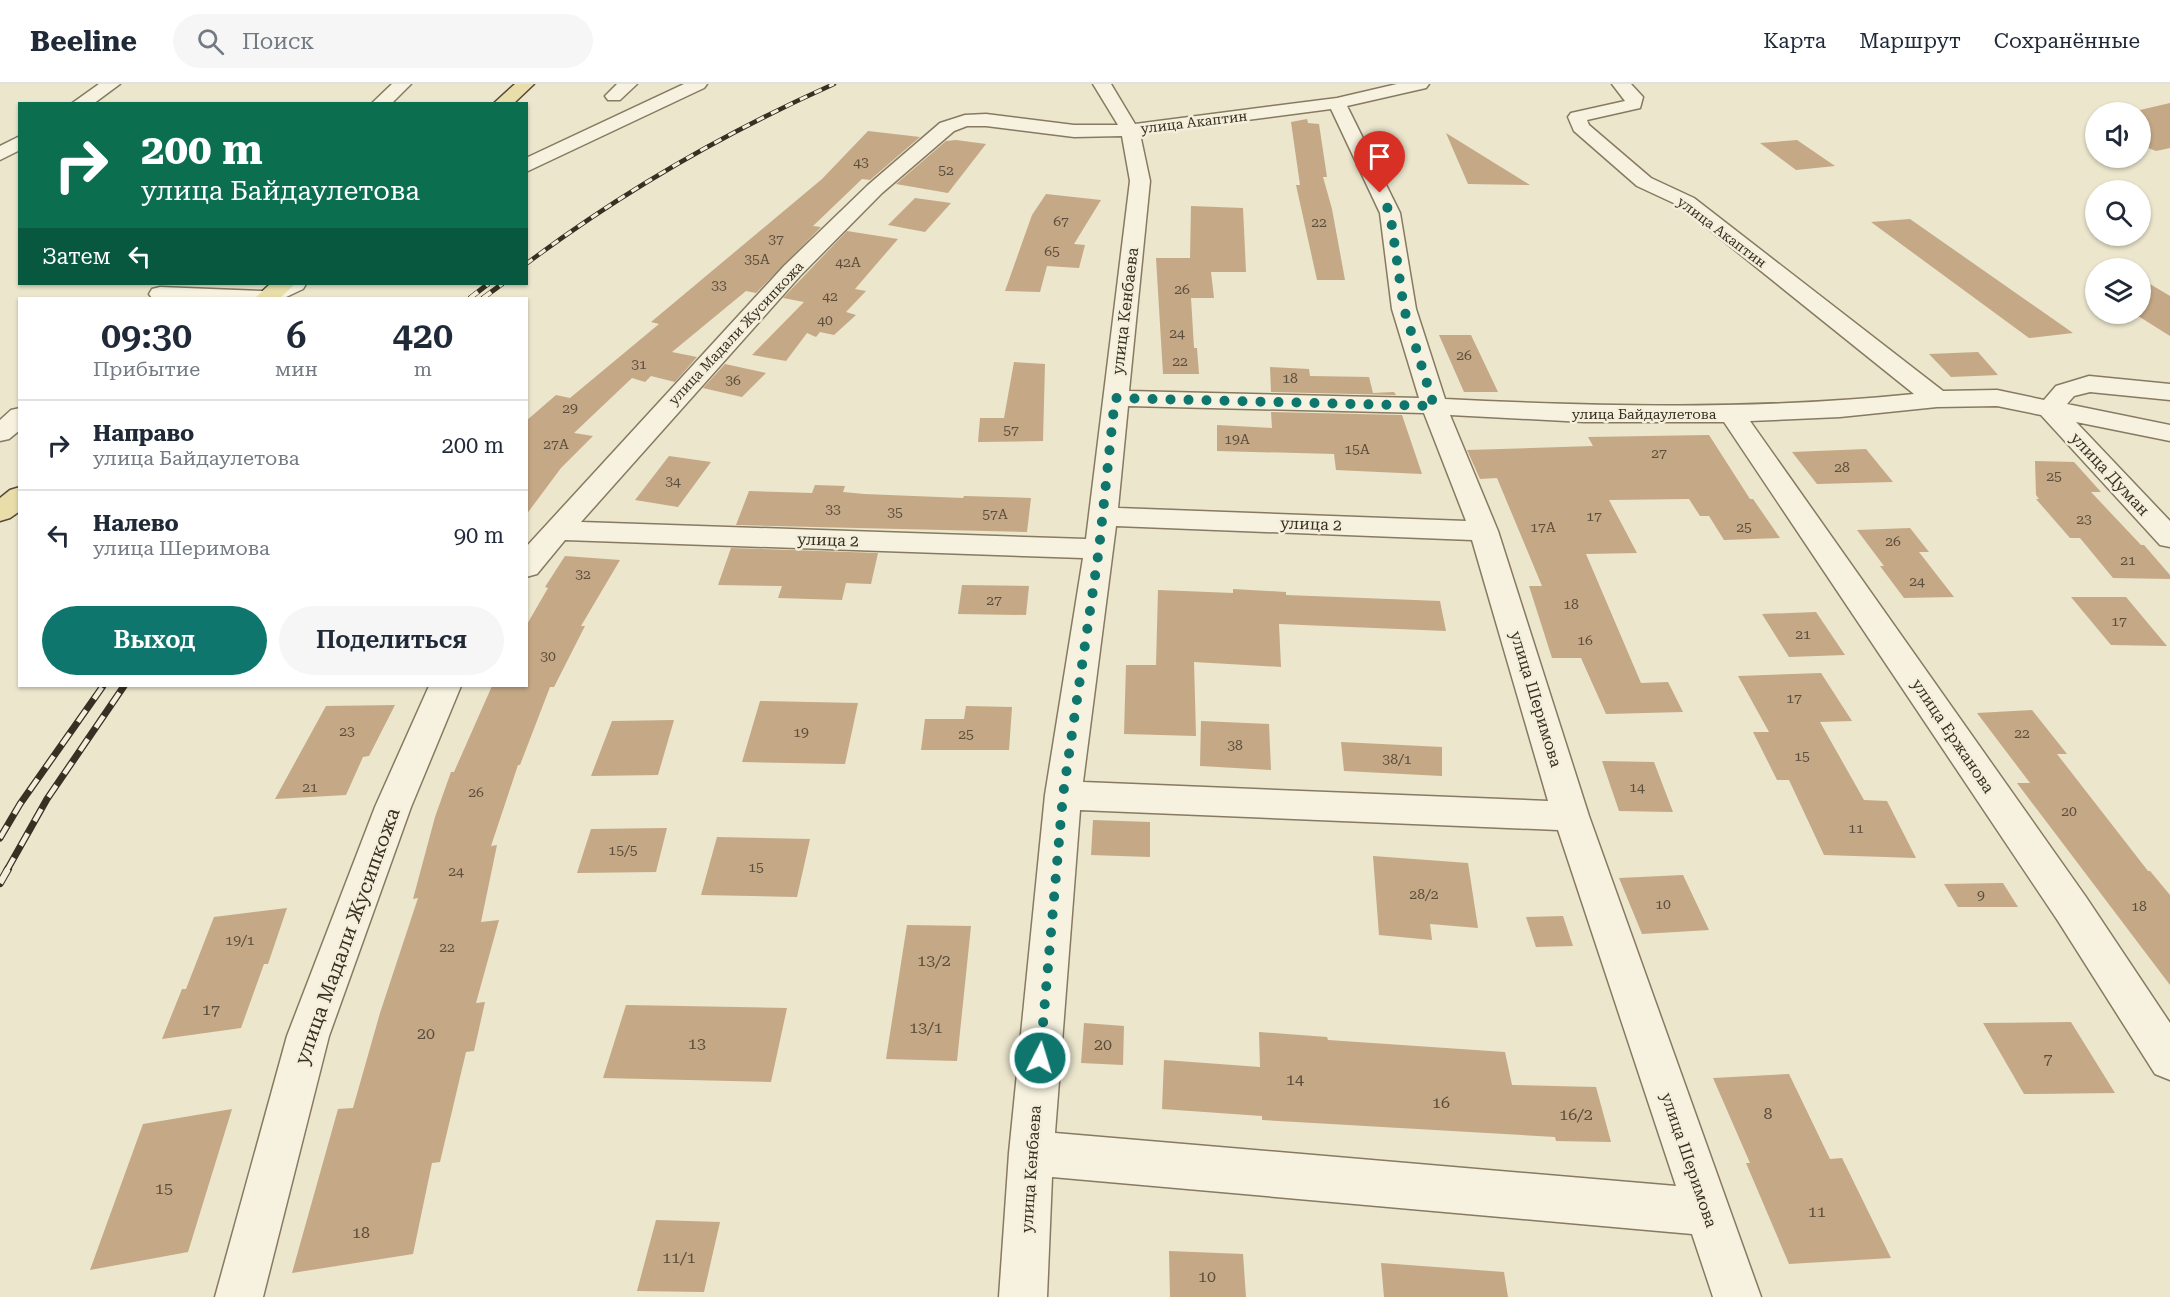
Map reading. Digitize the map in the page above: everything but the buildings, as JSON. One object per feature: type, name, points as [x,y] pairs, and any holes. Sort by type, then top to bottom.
[{"type":"main road","points":[[504,102],[525,84]]},
{"type":"main road","points":[[267,297],[283,285]]},
{"type":"main road","points":[[0,512],[18,497]]},
{"type":"street","points":[[83,102],[111,84]]},
{"type":"street","points":[[382,102],[402,84]]},
{"type":"street","points":[[614,96],[628,84]]},
{"type":"street","points":[[528,165],[698,84]]},
{"type":"street","name":"улица Кенбаева","points":[[1023,1297],[1031,1153],[1063,795],[1099,549],[1140,181],[1130,130],[1102,84]]},
{"type":"street","name":"улица Акаптин","points":[[965,121],[986,120],[1074,131],[1130,130],[1337,103],[1420,84]]},
{"type":"street","name":"улица Акаптин","points":[[1621,84],[1634,97],[1634,104],[1577,117],[1581,127],[1644,182],[1687,202],[1937,399]]},
{"type":"street","name":"улица Шеримова","points":[[1337,103],[1390,213],[1404,309],[1434,406],[1484,531],[1571,816],[1737,1297]]},
{"type":"street","name":"улица Мадали Жусипкожа","points":[[528,565],[792,271],[875,189],[946,127],[965,121]]},
{"type":"street","points":[[0,154],[18,143]]},
{"type":"street","points":[[268,297],[293,285]]},
{"type":"street","points":[[162,292],[249,297]]},
{"type":"street","points":[[2050,409],[2065,391],[2089,384],[2170,392]]},
{"type":"street","name":"улица Байдаулетова","points":[[1115,398],[1434,406],[1584,414],[1732,414],[1840,409],[1937,399],[1997,398],[2170,433]]},
{"type":"street","name":"улица Думан","points":[[2050,409],[2170,538]]},
{"type":"street","name":"улица Ержанова","points":[[1732,414],[2072,909],[2170,1060]]},
{"type":"street","points":[[0,433],[18,418]]},
{"type":"street","name":"улица 2","points":[[1102,516],[1484,531]]},
{"type":"street","name":"улица 2","points":[[557,530],[1099,549]]},
{"type":"street","name":"улица Мадали Жусипкожа","points":[[239,1297],[308,1036],[393,807],[444,687]]},
{"type":"street","points":[[1063,795],[1571,816]]},
{"type":"street","points":[[1031,1153],[1707,1212]]},
{"type":"railway","points":[[528,263],[599,212],[675,165],[753,123],[834,84]]},
{"type":"railway","points":[[471,297],[487,285]]},
{"type":"railway","points":[[484,297],[501,285]]},
{"type":"railway","points":[[0,838],[20,804],[102,687]]},
{"type":"railway","points":[[7,870],[47,799],[123,687]]},
{"type":"railway","points":[[0,883],[8,869]]},
{"type":"route","points":[[1040,1058],[1063,795],[1099,549],[1115,398],[1434,406],[1404,309],[1390,213],[1380,193]]}]
